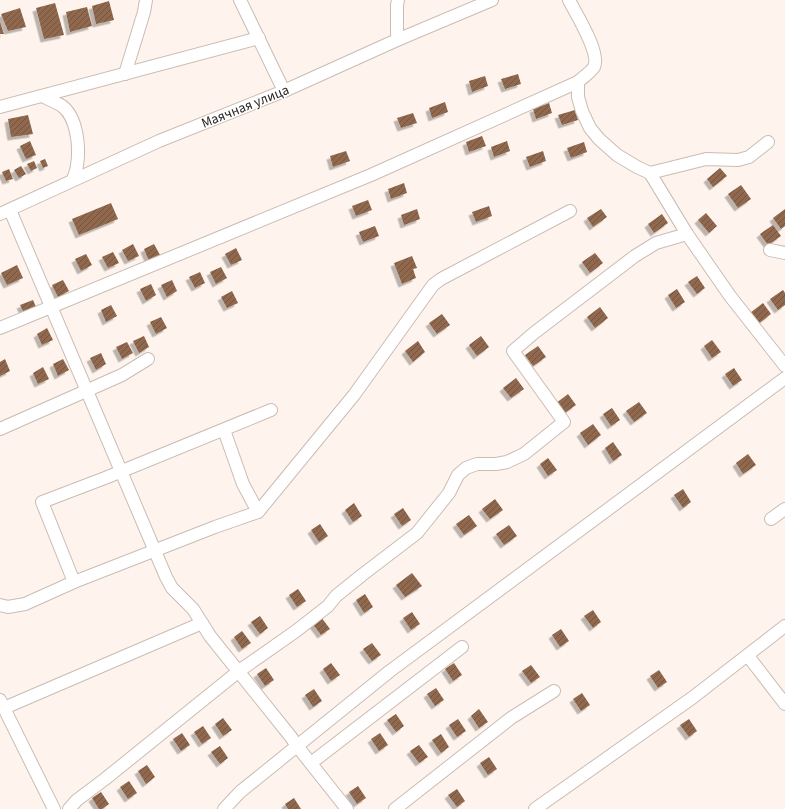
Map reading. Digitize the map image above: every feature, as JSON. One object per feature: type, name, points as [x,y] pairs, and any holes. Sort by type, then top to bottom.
[{"type":"street","points":[[126,74],[144,12],[146,0]]},
{"type":"street","points":[[240,0],[284,91]]},
{"type":"street","points":[[397,40],[398,0]]},
{"type":"street","name":"Маячная улица","points":[[5,212],[159,142],[284,91],[397,40],[492,0]]},
{"type":"street","points":[[0,328],[371,175],[578,82],[594,67],[596,56],[569,0]]},
{"type":"street","points":[[0,107],[259,38]]},
{"type":"street","points":[[578,82],[578,97],[582,111],[590,128],[599,139],[618,155],[637,167],[650,172],[706,159],[738,160],[750,158],[768,142]]},
{"type":"street","points":[[42,96],[62,106],[72,117],[78,152],[77,165],[73,180]]},
{"type":"street","points":[[650,172],[687,234],[730,296],[785,366]]},
{"type":"street","points":[[0,605],[8,607],[25,604],[74,582],[215,527],[258,512],[354,395],[433,285],[441,279],[570,211]]},
{"type":"street","points":[[5,212],[86,390],[172,588],[193,609],[210,636],[347,809]]},
{"type":"street","points":[[70,809],[77,800],[105,780],[239,671],[296,631],[328,606],[336,596],[417,533],[449,493],[458,475],[466,468],[477,464],[496,464],[508,462],[524,454],[564,422],[513,351],[534,333],[635,256],[656,243],[687,234]]},
{"type":"street","points":[[770,250],[785,253]]},
{"type":"street","points":[[0,429],[122,374],[148,359]]},
{"type":"street","points":[[224,809],[240,792],[390,671],[785,378]]},
{"type":"street","points":[[74,582],[42,502],[271,410]]},
{"type":"street","points":[[224,430],[243,484],[258,512]]},
{"type":"street","points":[[771,519],[785,509]]},
{"type":"street","points":[[54,809],[2,704],[202,623]]},
{"type":"street","points":[[535,809],[692,698],[785,626]]},
{"type":"street","points":[[311,763],[462,647]]},
{"type":"street","points":[[748,656],[785,704]]},
{"type":"street","points":[[395,809],[511,718],[554,691]]},
{"type":"building","points":[[109,1],[114,20],[96,24],[92,6]]},
{"type":"building","points":[[55,3],[64,35],[44,39],[36,8]]},
{"type":"building","points":[[87,7],[92,26],[70,32],[66,12]]},
{"type":"building","points":[[20,8],[26,27],[8,31],[1,14]]},
{"type":"building","points":[[0,22],[4,34],[0,34]]},
{"type":"building","points":[[518,74],[521,84],[505,89],[501,79]]},
{"type":"building","points":[[485,76],[488,86],[472,92],[469,81]]},
{"type":"building","points":[[445,102],[448,112],[432,118],[429,108]]},
{"type":"building","points":[[549,103],[552,113],[536,119],[533,109]]},
{"type":"building","points":[[575,110],[578,120],[562,125],[558,115]]},
{"type":"building","points":[[413,113],[417,123],[401,128],[397,118]]},
{"type":"building","points":[[28,115],[33,134],[11,137],[8,119]]},
{"type":"building","points":[[482,136],[486,146],[469,152],[466,142]]},
{"type":"building","points":[[30,141],[36,155],[26,159],[20,146]]},
{"type":"building","points":[[507,141],[510,151],[494,157],[491,147]]},
{"type":"building","points":[[584,142],[587,152],[571,158],[567,148]]},
{"type":"building","points":[[346,151],[350,161],[333,167],[330,156]]},
{"type":"building","points":[[543,151],[546,161],[530,167],[526,157]]},
{"type":"building","points":[[45,159],[48,166],[43,168],[40,161]]},
{"type":"building","points":[[34,161],[37,168],[31,171],[27,164]]},
{"type":"building","points":[[21,166],[26,174],[19,178],[14,170]]},
{"type":"building","points":[[720,168],[727,176],[713,187],[707,179]]},
{"type":"building","points":[[9,169],[13,179],[6,181],[2,172]]},
{"type":"building","points":[[404,183],[407,193],[391,199],[388,189]]},
{"type":"building","points":[[741,185],[751,199],[738,208],[728,194]]},
{"type":"building","points":[[368,200],[372,210],[356,216],[352,206]]},
{"type":"building","points":[[111,203],[118,219],[79,235],[72,219]]},
{"type":"building","points":[[489,206],[492,216],[476,222],[472,212]]},
{"type":"building","points":[[417,209],[420,219],[404,225],[401,215]]},
{"type":"building","points":[[601,209],[607,217],[593,227],[587,218]]},
{"type":"building","points":[[785,209],[785,226],[781,229],[773,218]]},
{"type":"building","points":[[706,213],[717,226],[709,233],[698,220]]},
{"type":"building","points":[[662,214],[668,223],[654,233],[648,224]]},
{"type":"building","points":[[773,225],[781,236],[768,245],[760,234]]},
{"type":"building","points":[[375,226],[379,236],[363,242],[359,232]]},
{"type":"building","points":[[133,244],[139,256],[128,261],[122,250]]},
{"type":"building","points":[[154,244],[160,255],[149,261],[144,249]]},
{"type":"building","points":[[236,248],[242,260],[231,265],[225,254]]},
{"type":"building","points":[[113,252],[119,263],[108,268],[102,257]]},
{"type":"building","points":[[595,253],[603,263],[590,273],[582,262]]},
{"type":"building","points":[[86,254],[92,265],[81,271],[75,259]]},
{"type":"building","points":[[412,256],[417,268],[413,269],[416,278],[402,284],[394,263]]},
{"type":"building","points":[[17,265],[23,278],[7,285],[1,273]]},
{"type":"building","points":[[221,267],[227,278],[216,284],[210,272]]},
{"type":"building","points":[[200,272],[205,283],[195,288],[189,277]]},
{"type":"building","points":[[697,276],[705,288],[697,294],[688,282]]},
{"type":"building","points":[[63,280],[69,291],[58,297],[52,285]]},
{"type":"building","points":[[172,280],[177,291],[167,297],[161,285]]},
{"type":"building","points":[[151,284],[156,295],[146,301],[140,289]]},
{"type":"building","points":[[677,289],[685,302],[676,308],[668,295]]},
{"type":"building","points":[[783,290],[785,293],[785,305],[778,310],[770,299]]},
{"type":"building","points":[[232,291],[238,303],[227,308],[221,297]]},
{"type":"building","points":[[33,300],[37,309],[25,315],[20,305]]},
{"type":"building","points":[[763,303],[771,314],[758,324],[750,313]]},
{"type":"building","points":[[111,305],[117,316],[106,322],[101,310]]},
{"type":"building","points":[[600,307],[608,318],[595,328],[587,317]]},
{"type":"building","points":[[442,314],[450,325],[437,334],[429,323]]},
{"type":"building","points":[[161,317],[167,328],[156,334],[150,322]]},
{"type":"building","points":[[47,328],[53,340],[42,345],[37,334]]},
{"type":"building","points":[[144,336],[149,347],[139,353],[133,341]]},
{"type":"building","points":[[481,336],[489,347],[477,356],[469,345]]},
{"type":"building","points":[[712,340],[721,352],[712,358],[704,346]]},
{"type":"building","points":[[418,341],[425,352],[413,362],[405,351]]},
{"type":"building","points":[[127,342],[133,353],[122,359],[116,347]]},
{"type":"building","points":[[538,346],[546,357],[533,366],[525,355]]},
{"type":"building","points":[[101,353],[106,364],[96,370],[90,358]]},
{"type":"building","points":[[5,359],[10,371],[0,376],[0,362]]},
{"type":"building","points":[[63,359],[69,370],[58,376],[53,364]]},
{"type":"building","points":[[43,367],[49,379],[38,384],[33,373]]},
{"type":"building","points":[[734,368],[742,380],[733,386],[725,374]]},
{"type":"building","points":[[516,378],[524,389],[511,398],[503,388]]},
{"type":"building","points":[[568,394],[576,405],[563,414],[555,404]]},
{"type":"building","points":[[639,402],[647,413],[634,422],[626,411]]},
{"type":"building","points":[[612,408],[620,420],[611,426],[603,414]]},
{"type":"building","points":[[593,424],[601,435],[588,445],[580,433]]},
{"type":"building","points":[[613,442],[622,455],[613,461],[605,448]]},
{"type":"building","points":[[748,454],[756,465],[743,474],[736,463]]},
{"type":"building","points":[[548,458],[557,470],[548,476],[540,464]]},
{"type":"building","points":[[683,489],[691,502],[683,508],[674,495]]},
{"type":"building","points":[[495,499],[503,510],[490,519],[482,509]]},
{"type":"building","points":[[354,503],[362,516],[353,522],[345,510]]},
{"type":"building","points":[[403,508],[411,520],[402,526],[394,514]]},
{"type":"building","points":[[469,515],[477,526],[464,535],[456,524]]},
{"type":"building","points":[[320,524],[328,536],[319,542],[311,530]]},
{"type":"building","points":[[509,525],[517,536],[504,545],[496,534]]},
{"type":"building","points":[[412,573],[422,586],[405,597],[396,585]]},
{"type":"building","points":[[298,589],[306,601],[297,607],[289,595]]},
{"type":"building","points":[[365,594],[373,607],[364,613],[356,600]]},
{"type":"building","points":[[593,610],[601,622],[593,628],[584,616]]},
{"type":"building","points":[[412,612],[420,624],[411,630],[403,618]]},
{"type":"building","points":[[260,616],[268,628],[260,634],[251,622]]},
{"type":"building","points":[[321,617],[330,629],[321,635],[312,623]]},
{"type":"building","points":[[561,629],[569,641],[560,647],[552,635]]},
{"type":"building","points":[[242,631],[251,643],[242,649],[234,637]]},
{"type":"building","points":[[372,643],[381,655],[372,661],[363,649]]},
{"type":"building","points":[[331,663],[340,675],[331,681],[323,669]]},
{"type":"building","points":[[454,663],[462,675],[453,681],[445,669]]},
{"type":"building","points":[[531,665],[540,677],[531,683],[522,671]]},
{"type":"building","points":[[266,668],[274,680],[265,686],[257,674]]},
{"type":"building","points":[[659,670],[667,682],[658,688],[650,676]]},
{"type":"building","points":[[436,688],[444,700],[435,706],[427,694]]},
{"type":"building","points":[[314,689],[322,701],[313,707],[305,695]]},
{"type":"building","points":[[582,693],[590,705],[581,711],[573,699]]},
{"type":"building","points":[[479,709],[488,722],[479,728],[471,716]]},
{"type":"building","points":[[396,714],[404,726],[396,732],[387,720]]},
{"type":"building","points":[[223,718],[232,730],[223,736],[215,724]]},
{"type":"building","points":[[458,719],[466,731],[457,737],[449,725]]},
{"type":"building","points":[[689,719],[697,731],[689,737],[680,725]]},
{"type":"building","points":[[203,726],[211,738],[202,744],[194,732]]},
{"type":"building","points":[[182,733],[190,745],[181,751],[173,739]]},
{"type":"building","points":[[380,733],[388,745],[379,751],[371,739]]},
{"type":"building","points":[[441,734],[449,747],[441,753],[432,740]]},
{"type":"building","points":[[419,745],[428,757],[419,763],[410,751]]},
{"type":"building","points":[[220,746],[228,758],[220,764],[211,752]]},
{"type":"building","points":[[489,757],[497,769],[488,775],[480,763]]},
{"type":"building","points":[[147,765],[155,777],[146,784],[138,771]]},
{"type":"building","points":[[129,781],[137,793],[128,799],[120,787]]},
{"type":"building","points":[[358,786],[366,798],[357,804],[349,792]]},
{"type":"building","points":[[457,789],[465,801],[457,807],[448,795]]},
{"type":"building","points":[[101,792],[109,804],[102,809],[99,809],[92,798]]},
{"type":"building","points":[[294,798],[301,809],[288,809],[285,804]]}]
